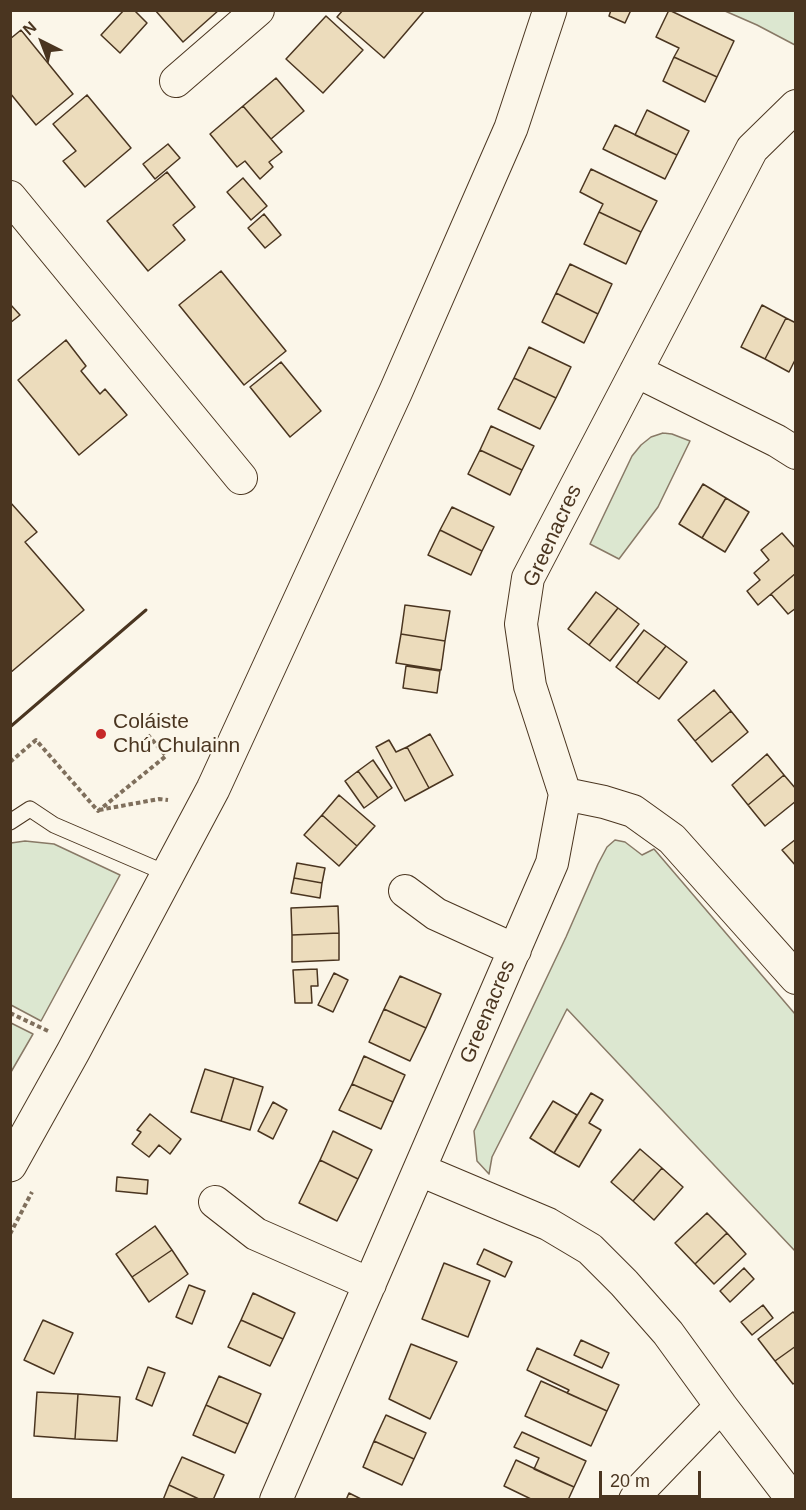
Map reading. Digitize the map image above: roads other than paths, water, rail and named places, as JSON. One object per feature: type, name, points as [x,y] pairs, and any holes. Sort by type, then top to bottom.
[{"type":"street","points":[[176,81],[258,10]]},
{"type":"street","points":[[10,1165],[213,789],[401,381],[511,128],[550,10]]},
{"type":"street","name":"Greenacres","points":[[276,1500],[552,863],[565,794],[530,687],[521,624],[528,578],[752,149],[795,106]]},
{"type":"street","points":[[10,197],[241,478]]},
{"type":"street","points":[[636,372],[777,441],[795,453]]},
{"type":"street","points":[[565,794],[633,811],[672,839],[795,978]]},
{"type":"street","points":[[405,891],[436,914],[515,950]]},
{"type":"street","points":[[420,1170],[548,1224],[590,1249],[668,1333],[793,1500]]},
{"type":"street","points":[[215,1202],[256,1234],[370,1284]]},
{"type":"street","points":[[635,1500],[643,1487],[721,1406]]},
{"type":"lane","points":[[10,822],[30,809],[54,825],[168,874]]},
{"type":"place","name":"Coláiste Chú Chulainn","points":[[101,734]]}]
